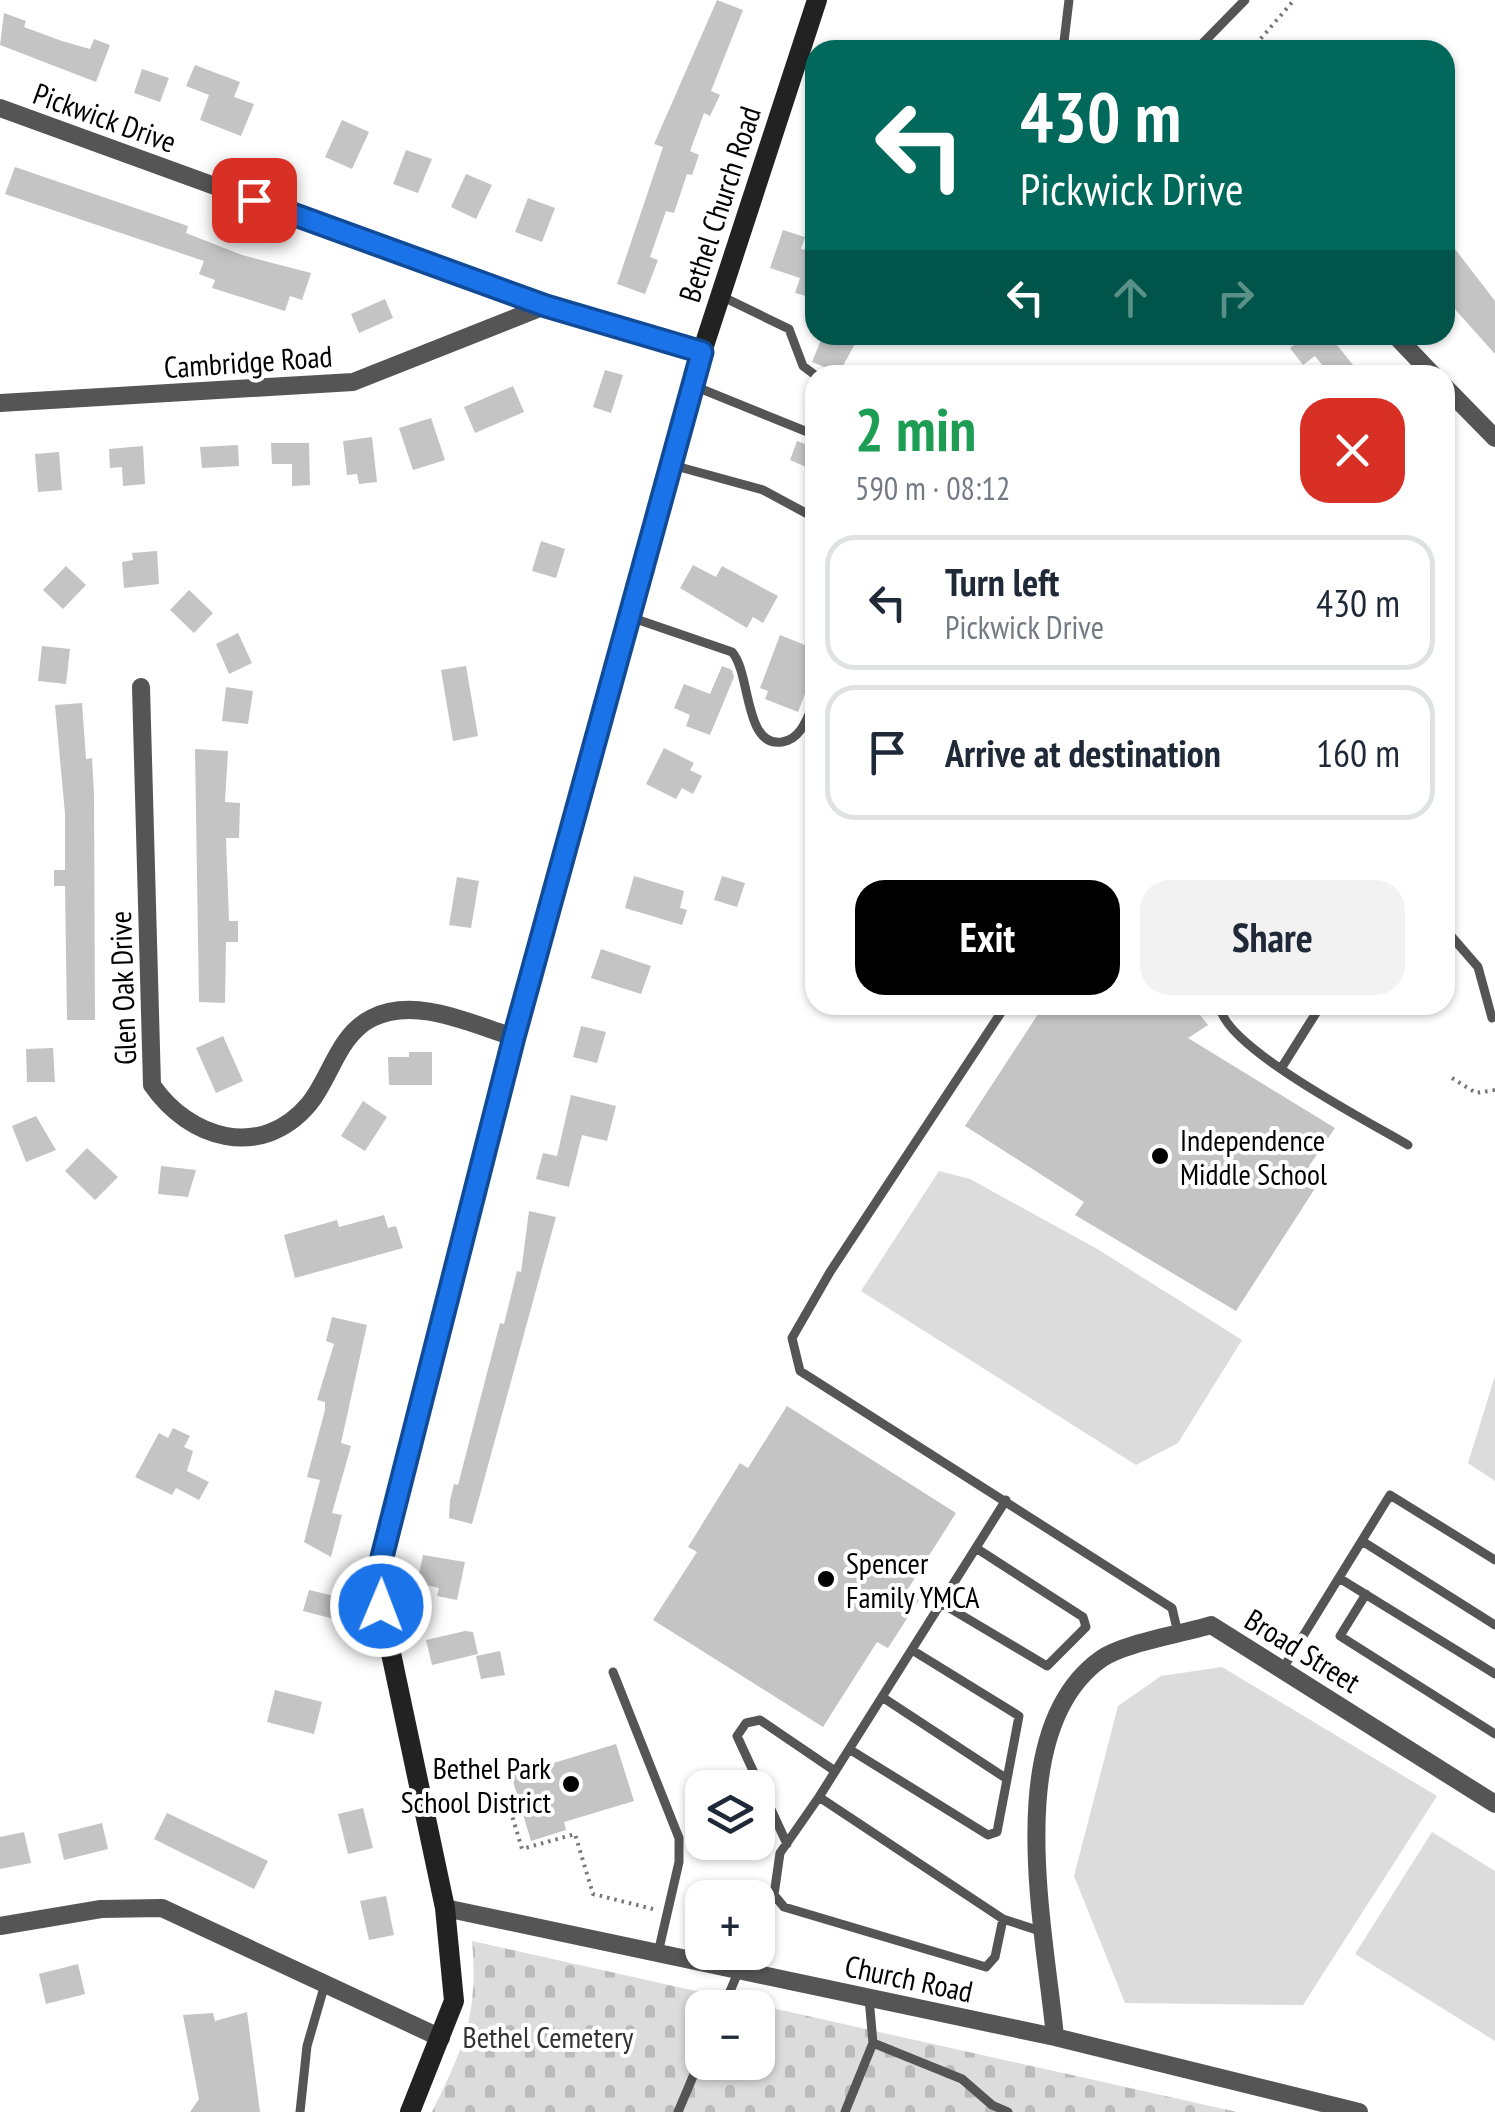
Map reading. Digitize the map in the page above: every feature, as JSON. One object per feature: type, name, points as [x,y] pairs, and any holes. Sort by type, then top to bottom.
[{"type":"street","name":"Bethel Church Road","points":[[410,2112],[454,2001],[445,1908],[381,1606],[382,1557],[514,1037],[702,352],[817,0]]},
{"type":"street","name":"Pickwick Drive","points":[[0,108],[546,306],[702,352]]},
{"type":"street","name":"Cambridge Road","points":[[0,402],[354,382],[546,306]]},
{"type":"street","points":[[1405,345],[1424,365]]},
{"type":"street","points":[[1455,397],[1495,438]]},
{"type":"street","name":"Glen Oak Drive","points":[[141,687],[152,1085],[169,1110],[193,1128],[227,1138],[256,1135],[285,1123],[309,1104],[350,1037],[369,1019],[393,1010],[415,1008],[514,1037]]},
{"type":"street","name":"Broad Street","points":[[1055,2037],[1038,1774],[1063,1697],[1103,1658],[1210,1625],[1495,1804]]},
{"type":"street","points":[[0,1926],[101,1909],[162,1908],[441,2038]]},
{"type":"street","name":"Church Road","points":[[445,1908],[685,1959]]},
{"type":"street","name":"Church Road","points":[[739,1970],[1055,2037],[1360,2112]]},
{"type":"lane","points":[[1064,40],[1069,0]]},
{"type":"lane","points":[[1206,40],[1245,0]]},
{"type":"lane","points":[[721,296],[789,329],[805,368]]},
{"type":"lane","points":[[694,386],[805,431]]},
{"type":"lane","points":[[672,465],[762,490],[805,513]]},
{"type":"lane","points":[[630,616],[732,652],[740,661],[756,729],[766,740],[784,742],[805,725]]},
{"type":"lane","points":[[1455,941],[1478,967],[1492,1018]]},
{"type":"lane","points":[[999,1015],[830,1272],[792,1338],[800,1372],[1172,1608],[1178,1635]]},
{"type":"lane","points":[[1220,1015],[1241,1041],[1408,1146]]},
{"type":"lane","points":[[1282,1066],[1315,1015]]},
{"type":"lane","points":[[1282,1670],[1390,1495],[1495,1560]]},
{"type":"lane","points":[[1004,1920],[995,1957],[986,1966],[784,1907],[774,1895],[780,1853],[1006,1500]]},
{"type":"lane","points":[[1362,1540],[1495,1625]]},
{"type":"lane","points":[[941,1602],[1047,1666],[1086,1627],[1083,1617],[976,1548]]},
{"type":"lane","points":[[1339,1578],[1495,1674]]},
{"type":"lane","points":[[1366,1594],[1340,1636],[1495,1734]]},
{"type":"lane","points":[[849,1749],[990,1835],[1000,1827],[1004,1777],[1019,1716],[912,1650]]},
{"type":"lane","points":[[613,1672],[679,1838],[679,1862],[658,1953]]},
{"type":"lane","points":[[882,1697],[1004,1777]]},
{"type":"lane","points":[[787,1844],[737,1736],[746,1723],[760,1720],[835,1771]]},
{"type":"lane","points":[[819,1797],[1004,1920],[1046,1932]]},
{"type":"lane","points":[[731,1990],[739,1970]]},
{"type":"lane","points":[[300,2112],[307,2046],[325,1984]]},
{"type":"lane","points":[[845,2112],[873,2043],[869,1998]]},
{"type":"lane","points":[[873,2043],[962,2078],[991,2108],[1008,2112]]},
{"type":"lane","points":[[678,2112],[691,2080]]},
{"type":"path","points":[[1260,40],[1294,0]]},
{"type":"path","points":[[1452,1078],[1476,1093],[1495,1090]]},
{"type":"path","points":[[514,1800],[508,1802],[522,1849],[575,1834],[593,1894],[667,1912]]},
{"type":"green space","points":[[939,1171],[970,1179],[1099,1250],[1242,1340],[1178,1443],[1136,1465],[861,1291]]},
{"type":"green space","points":[[1495,1376],[1495,1481],[1468,1463]]},
{"type":"green space","points":[[1222,1667],[1437,1796],[1303,2005],[1125,2003],[1074,1876],[1118,1706],[1161,1676]]},
{"type":"green space","points":[[1432,1832],[1495,1871],[1495,2041],[1355,1954]]},
{"type":"green space","name":"Bethel Cemetery","points":[[472,1941],[691,1990],[685,1990],[685,2080],[775,2080],[775,2009],[1237,2112],[432,2112],[466,2030],[473,1990]]},
{"type":"building","points":[[717,0],[743,10],[711,91],[720,95],[710,116],[704,113],[690,151],[699,155],[692,175],[687,174],[674,213],[666,211],[650,257],[658,260],[645,294],[617,284],[663,147],[654,144]]},
{"type":"building","points":[[4,13],[26,21],[24,27],[62,41],[90,49],[94,39],[110,45],[96,82],[0,45]]},
{"type":"building","points":[[195,65],[240,82],[234,97],[254,104],[241,136],[200,120],[209,95],[186,86]]},
{"type":"building","points":[[142,69],[169,78],[160,102],[134,93]]},
{"type":"building","points":[[342,120],[369,132],[352,169],[325,157]]},
{"type":"building","points":[[406,150],[432,159],[418,193],[393,184]]},
{"type":"building","points":[[15,167],[188,226],[186,233],[242,255],[311,273],[302,300],[290,296],[285,311],[212,288],[215,280],[199,274],[204,261],[5,194]]},
{"type":"building","points":[[466,174],[492,185],[476,219],[451,207]]},
{"type":"building","points":[[528,198],[555,208],[542,242],[515,232]]},
{"type":"building","points":[[783,230],[805,237],[801,249],[805,250],[805,296],[795,293],[800,278],[770,268]]},
{"type":"building","points":[[1455,249],[1495,301],[1495,354],[1455,309]]},
{"type":"building","points":[[385,299],[393,318],[359,333],[351,314]]},
{"type":"building","points":[[819,345],[854,345],[843,365],[812,362]]},
{"type":"building","points":[[1337,345],[1353,365],[1322,365],[1315,356],[1303,365],[1290,348]]},
{"type":"building","points":[[605,370],[623,375],[611,413],[593,407]]},
{"type":"building","points":[[513,386],[524,412],[475,433],[464,407]]},
{"type":"building","points":[[431,418],[445,460],[413,470],[399,428]]},
{"type":"building","points":[[372,437],[377,482],[359,484],[357,474],[347,475],[343,441]]},
{"type":"building","points":[[797,441],[805,444],[805,466],[790,460]]},
{"type":"building","points":[[271,443],[309,443],[310,485],[292,486],[292,464],[272,464]]},
{"type":"building","points":[[238,445],[239,466],[202,468],[200,447]]},
{"type":"building","points":[[143,446],[145,484],[123,486],[122,467],[110,468],[109,449]]},
{"type":"building","points":[[59,452],[62,490],[38,492],[35,454]]},
{"type":"building","points":[[541,541],[565,549],[556,578],[532,571]]},
{"type":"building","points":[[157,551],[159,584],[124,588],[122,562],[133,560],[132,553]]},
{"type":"building","points":[[693,565],[716,577],[722,566],[778,596],[763,623],[753,617],[747,628],[680,588]]},
{"type":"building","points":[[66,566],[86,585],[63,609],[43,590]]},
{"type":"building","points":[[189,590],[213,613],[194,633],[170,610]]},
{"type":"building","points":[[238,633],[252,663],[229,674],[216,644]]},
{"type":"building","points":[[780,635],[805,645],[805,694],[798,712],[765,699],[768,691],[760,688]]},
{"type":"building","points":[[42,646],[70,649],[66,684],[38,681]]},
{"type":"building","points":[[466,666],[478,736],[453,741],[441,670]]},
{"type":"building","points":[[722,666],[732,670],[734,677],[710,735],[686,726],[690,715],[674,708],[684,684],[710,694]]},
{"type":"building","points":[[226,687],[253,691],[248,724],[222,721]]},
{"type":"building","points":[[82,703],[86,759],[92,758],[94,794],[95,1020],[67,1020],[65,886],[54,886],[54,870],[65,870],[65,814],[55,705]]},
{"type":"building","points":[[664,748],[694,763],[690,770],[702,776],[693,794],[682,788],[676,799],[646,784]]},
{"type":"building","points":[[195,749],[228,751],[225,802],[240,803],[239,838],[226,838],[229,921],[238,921],[238,942],[226,942],[225,1003],[199,1002]]},
{"type":"building","points":[[634,876],[684,891],[680,908],[687,910],[682,925],[625,908]]},
{"type":"building","points":[[722,876],[745,883],[737,907],[714,900]]},
{"type":"building","points":[[457,877],[479,881],[471,928],[449,925]]},
{"type":"building","points":[[601,949],[651,966],[641,994],[591,978]]},
{"type":"building","name":"Independence Middle School","points":[[1037,1015],[1200,1015],[1208,1025],[1188,1038],[1335,1128],[1309,1166],[1323,1176],[1236,1311],[1075,1215],[1084,1202],[965,1126]]},
{"type":"building","points":[[581,1026],[606,1032],[597,1063],[573,1057]]},
{"type":"building","points":[[223,1036],[243,1081],[216,1093],[196,1048]]},
{"type":"building","points":[[53,1048],[55,1082],[27,1082],[26,1049]]},
{"type":"building","points":[[409,1052],[432,1052],[432,1085],[389,1085],[388,1057],[409,1057]]},
{"type":"building","points":[[571,1095],[616,1106],[607,1141],[582,1135],[569,1187],[536,1179],[543,1153],[557,1156]]},
{"type":"building","points":[[363,1101],[387,1117],[365,1151],[341,1136]]},
{"type":"building","points":[[36,1116],[56,1150],[26,1162],[12,1126]]},
{"type":"building","points":[[87,1148],[118,1177],[95,1200],[65,1171]]},
{"type":"building","points":[[161,1166],[196,1170],[188,1197],[158,1194]]},
{"type":"building","points":[[529,1211],[556,1217],[472,1524],[449,1518],[450,1500],[454,1484],[458,1485],[500,1323],[504,1324],[517,1271],[521,1272]]},
{"type":"building","points":[[384,1215],[388,1228],[396,1226],[403,1248],[295,1278],[284,1235],[337,1220],[339,1227]]},
{"type":"building","points":[[332,1317],[367,1325],[341,1443],[351,1446],[332,1513],[342,1515],[331,1557],[304,1542],[320,1480],[307,1477],[325,1410],[325,1402],[317,1400],[334,1344],[326,1341]]},
{"type":"building","points":[[787,1406],[956,1513],[906,1592],[919,1600],[888,1648],[877,1642],[823,1727],[653,1620],[697,1552],[688,1547],[740,1463],[748,1468]]},
{"type":"building","points":[[173,1428],[190,1436],[184,1447],[193,1451],[187,1471],[209,1482],[199,1500],[176,1488],[172,1495],[135,1477],[159,1433],[168,1438]]},
{"type":"building","points":[[423,1555],[465,1562],[457,1600],[437,1596],[439,1588],[417,1583]]},
{"type":"building","points":[[309,1590],[339,1597],[334,1619],[303,1611]]},
{"type":"building","points":[[473,1632],[478,1654],[432,1665],[426,1640]]},
{"type":"building","points":[[500,1651],[505,1675],[481,1679],[476,1656]]},
{"type":"building","points":[[275,1690],[322,1702],[314,1734],[267,1722]]},
{"type":"building","name":"Bethel Park School District","points":[[616,1744],[634,1801],[564,1822],[566,1830],[531,1841],[509,1768],[545,1757],[547,1765]]},
{"type":"building","points":[[363,1808],[373,1848],[348,1854],[338,1814]]},
{"type":"building","points":[[167,1813],[268,1861],[254,1889],[154,1839]]},
{"type":"building","points":[[102,1823],[108,1849],[64,1860],[58,1834]]},
{"type":"building","points":[[24,1832],[31,1863],[0,1869],[0,1837]]},
{"type":"building","points":[[386,1896],[394,1935],[369,1940],[360,1901]]},
{"type":"building","points":[[78,1964],[85,1994],[46,2004],[39,1974]]},
{"type":"building","points":[[247,2012],[260,2112],[190,2112],[199,2099],[183,2015],[213,2013],[215,2021]]},
{"type":"place","name":"Independence Middle School","points":[[1160,1156]]},
{"type":"place","name":"Spencer Family YMCA","points":[[826,1579]]},
{"type":"place","name":"Bethel Park School District","points":[[571,1784]]},
{"type":"route","points":[[254,200],[546,306],[702,352],[505,1074],[382,1557],[381,1606]]}]
